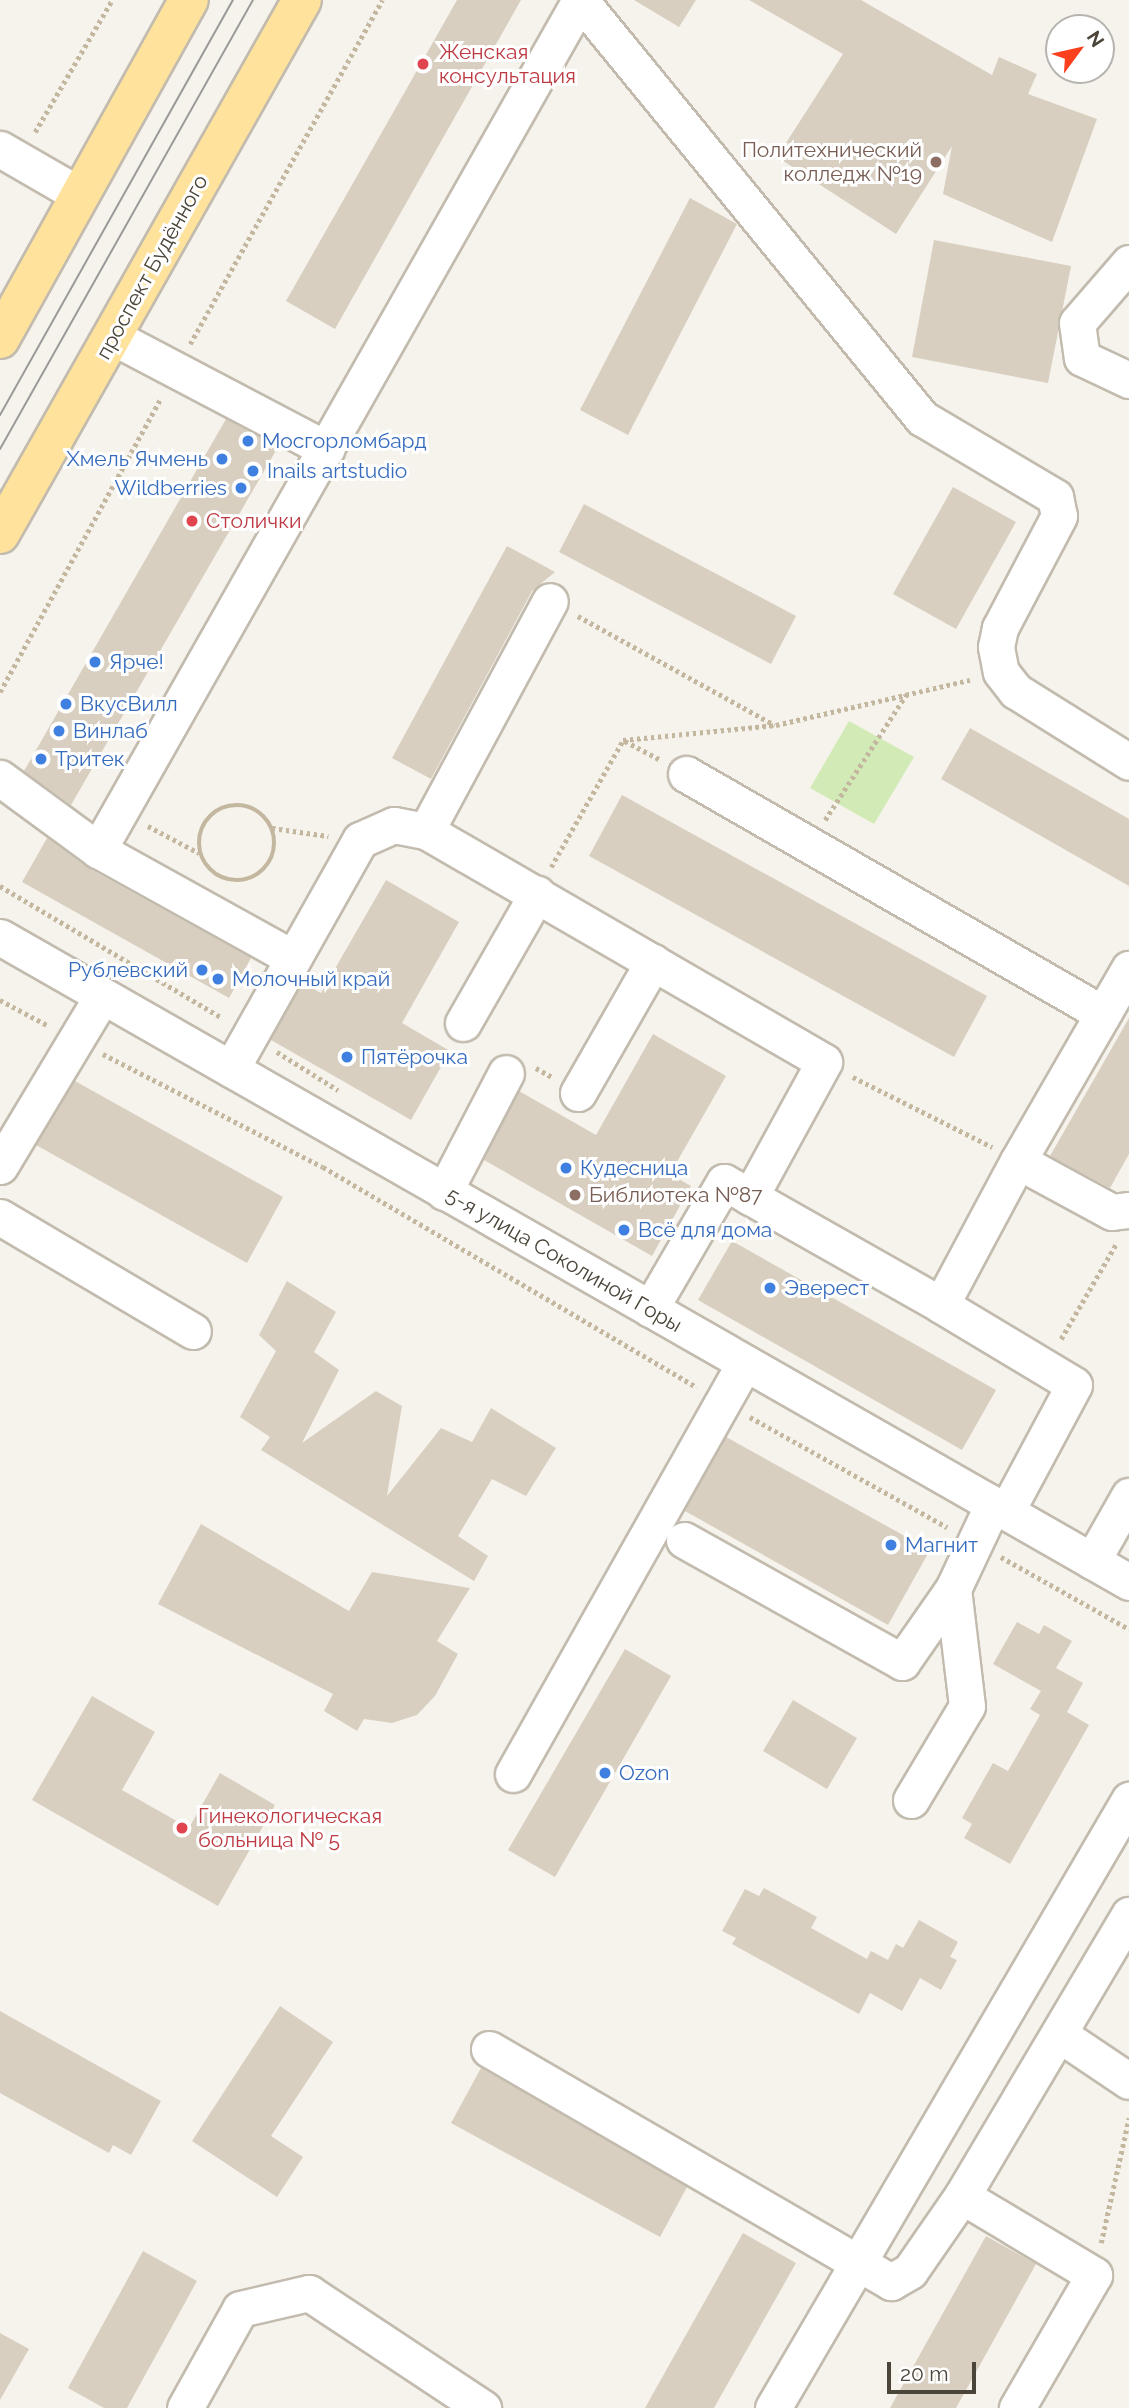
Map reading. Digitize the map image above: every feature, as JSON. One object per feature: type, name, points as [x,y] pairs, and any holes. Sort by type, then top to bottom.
[{"type":"main road","points":[[0,339],[78,194],[189,0]]},
{"type":"main road","name":"проспект Будённого","points":[[0,534],[302,0]]},
{"type":"street","points":[[98,850],[580,0],[922,418],[1055,497],[1059,516],[1000,628],[996,647],[1001,672],[1016,691],[1129,762]]},
{"type":"street","points":[[9,154],[78,194]]},
{"type":"street","points":[[1129,263],[1077,323],[1082,358],[1129,380]]},
{"type":"street","points":[[113,337],[326,449]]},
{"type":"street","points":[[426,831],[550,601]]},
{"type":"street","points":[[686,774],[1103,1014]]},
{"type":"street","points":[[0,778],[98,850],[293,958]]},
{"type":"street","points":[[231,1069],[360,840],[394,825],[426,831],[824,1062],[750,1197]]},
{"type":"street","points":[[464,1023],[537,894]]},
{"type":"street","name":"5-я улица Соколиной Горы","points":[[0,937],[1129,1582]]},
{"type":"street","points":[[578,1093],[653,962]]},
{"type":"street","points":[[941,1305],[1018,1161],[1129,969]]},
{"type":"street","points":[[0,1166],[102,996]]},
{"type":"street","points":[[444,1192],[506,1073]]},
{"type":"street","points":[[1018,1161],[1112,1212],[1125,1224]]},
{"type":"street","points":[[650,1309],[724,1182],[941,1305],[1073,1385],[999,1508],[975,1542],[953,1589],[902,1662],[684,1540]]},
{"type":"street","points":[[0,1217],[193,1331]]},
{"type":"street","points":[[513,1774],[745,1363]]},
{"type":"street","points":[[1092,1561],[1129,1496]]},
{"type":"street","points":[[911,1800],[967,1706],[953,1589]]},
{"type":"street","points":[[773,2408],[855,2261],[1129,1800]]},
{"type":"street","points":[[489,2049],[891,2282],[910,2271],[962,2196],[1129,1915]]},
{"type":"street","points":[[1059,2034],[1129,2081]]},
{"type":"street","points":[[962,2196],[1094,2275],[1017,2408]]},
{"type":"street","points":[[185,2408],[240,2309],[309,2293],[483,2408]]},
{"type":"path","points":[[9,154],[112,0]]},
{"type":"path","points":[[550,601],[776,725]]},
{"type":"path","points":[[623,740],[776,725],[1001,672]]},
{"type":"path","points":[[808,845],[907,695]]},
{"type":"path","points":[[623,740],[686,774]]},
{"type":"path","points":[[537,894],[623,740]]},
{"type":"path","points":[[200,853],[202,828],[229,806],[254,810],[272,828],[360,840]]},
{"type":"path","points":[[120,811],[200,853],[218,876],[245,880],[267,866],[272,828]]},
{"type":"path","points":[[0,886],[344,1093]]},
{"type":"path","points":[[0,1000],[323,1167],[722,1401],[1129,1629]]},
{"type":"path","points":[[824,1062],[1018,1161]]},
{"type":"path","points":[[1073,1385],[1048,1364],[1089,1282],[1125,1224]]},
{"type":"path","points":[[1094,2275],[1129,2118]]},
{"type":"green space","points":[[849,721],[914,757],[874,824],[810,788]]},
{"type":"building","points":[[457,0],[521,0],[335,329],[286,301]]},
{"type":"building","points":[[634,0],[696,0],[679,27]]},
{"type":"building","points":[[749,0],[861,0],[992,75],[999,57],[1037,74],[1028,94],[1097,119],[1052,242],[943,194],[952,146],[896,234],[777,157],[843,54]]},
{"type":"building","points":[[690,198],[737,224],[628,435],[580,410]]},
{"type":"building","points":[[934,240],[1071,266],[1048,383],[912,357]]},
{"type":"building","points":[[226,419],[278,447],[71,805],[24,771]]},
{"type":"building","points":[[953,487],[1016,522],[956,629],[893,594]]},
{"type":"building","points":[[584,504],[796,616],[771,664],[559,552]]},
{"type":"building","points":[[507,546],[555,572],[532,591],[431,779],[392,758]]},
{"type":"building","points":[[970,728],[1129,819],[1129,886],[941,779]]},
{"type":"building","points":[[622,795],[987,996],[954,1057],[589,856]]},
{"type":"building","points":[[47,838],[88,868],[251,958],[229,998],[22,882]]},
{"type":"building","points":[[386,880],[459,922],[402,1023],[450,1051],[411,1120],[271,1040],[303,983],[321,993]]},
{"type":"building","points":[[1129,1018],[1129,1154],[1110,1188],[1050,1156]]},
{"type":"building","points":[[653,1034],[726,1076],[670,1174],[691,1186],[652,1256],[484,1160],[519,1091],[596,1135]]},
{"type":"building","points":[[75,1081],[283,1197],[247,1263],[36,1145]]},
{"type":"building","points":[[732,1241],[996,1390],[962,1450],[698,1300]]},
{"type":"building","points":[[287,1281],[336,1312],[314,1352],[339,1370],[302,1443],[376,1391],[402,1406],[387,1496],[441,1428],[472,1442],[491,1408],[556,1448],[526,1496],[492,1479],[458,1536],[488,1556],[474,1581],[261,1450],[270,1437],[240,1417],[276,1351],[259,1335]]},
{"type":"building","points":[[726,1437],[930,1550],[888,1625],[685,1511]]},
{"type":"building","points":[[201,1524],[349,1611],[372,1572],[470,1588],[437,1641],[458,1654],[435,1696],[417,1715],[392,1723],[364,1719],[357,1731],[324,1711],[333,1694],[158,1604]]},
{"type":"building","points":[[1017,1622],[1039,1634],[1044,1625],[1072,1641],[1056,1668],[1083,1683],[1067,1712],[1089,1725],[1010,1864],[964,1838],[972,1824],[962,1818],[993,1763],[1008,1771],[1040,1715],[1030,1709],[1041,1691],[993,1664]]},
{"type":"building","points":[[625,1649],[671,1676],[555,1877],[508,1850]]},
{"type":"building","points":[[92,1696],[155,1732],[122,1790],[189,1828],[220,1773],[275,1805],[218,1906],[32,1800]]},
{"type":"building","points":[[793,1700],[857,1738],[827,1789],[763,1751]]},
{"type":"building","points":[[764,1888],[817,1917],[811,1928],[867,1959],[871,1951],[888,1960],[896,1944],[903,1948],[919,1920],[958,1942],[950,1957],[957,1960],[941,1990],[920,1978],[902,2011],[870,1993],[859,2014],[732,1944],[736,1938],[722,1931],[745,1889],[759,1896]]},
{"type":"building","points":[[280,2006],[333,2042],[271,2136],[303,2157],[277,2197],[192,2141]]},
{"type":"building","points":[[0,2011],[161,2101],[131,2155],[113,2145],[109,2153],[0,2093]]},
{"type":"building","points":[[481,2068],[687,2187],[660,2237],[451,2123]]},
{"type":"building","points":[[743,2233],[796,2263],[714,2408],[645,2408]]},
{"type":"building","points":[[986,2236],[1036,2264],[956,2408],[890,2408]]},
{"type":"building","points":[[143,2251],[197,2281],[127,2408],[104,2408],[68,2388]]},
{"type":"building","points":[[0,2333],[29,2349],[0,2400]]},
{"type":"tram line","points":[[0,415],[233,0]]},
{"type":"tram line","points":[[0,449],[253,0]]},
{"type":"place","name":"Женская консультация","points":[[423,64]]},
{"type":"place","name":"Политехнический колледж №19","points":[[936,162]]},
{"type":"place","name":"Мосгорломбард","points":[[248,441]]},
{"type":"place","name":"Хмель Ячмень","points":[[222,459]]},
{"type":"place","name":"Inails artstudio","points":[[253,471]]},
{"type":"place","name":"Wildberries","points":[[241,488]]},
{"type":"place","name":"Столички","points":[[192,521]]},
{"type":"place","name":"Ярче!","points":[[95,662]]},
{"type":"place","name":"ВкусВилл","points":[[66,704]]},
{"type":"place","name":"Винлаб","points":[[59,731]]},
{"type":"place","name":"Тритек","points":[[41,759]]},
{"type":"place","name":"Рублевский","points":[[202,970]]},
{"type":"place","name":"Молочный край","points":[[218,979]]},
{"type":"place","name":"Пятёрочка","points":[[347,1057]]},
{"type":"place","name":"Кудесница","points":[[566,1168]]},
{"type":"place","name":"Библиотека №87","points":[[575,1195]]},
{"type":"place","name":"Всё для дома","points":[[624,1230]]},
{"type":"place","name":"Эверест","points":[[770,1288]]},
{"type":"place","name":"Магнит","points":[[891,1545]]},
{"type":"place","name":"Ozon","points":[[605,1773]]},
{"type":"place","name":"Гинекологическая больница № 5","points":[[182,1828]]}]
